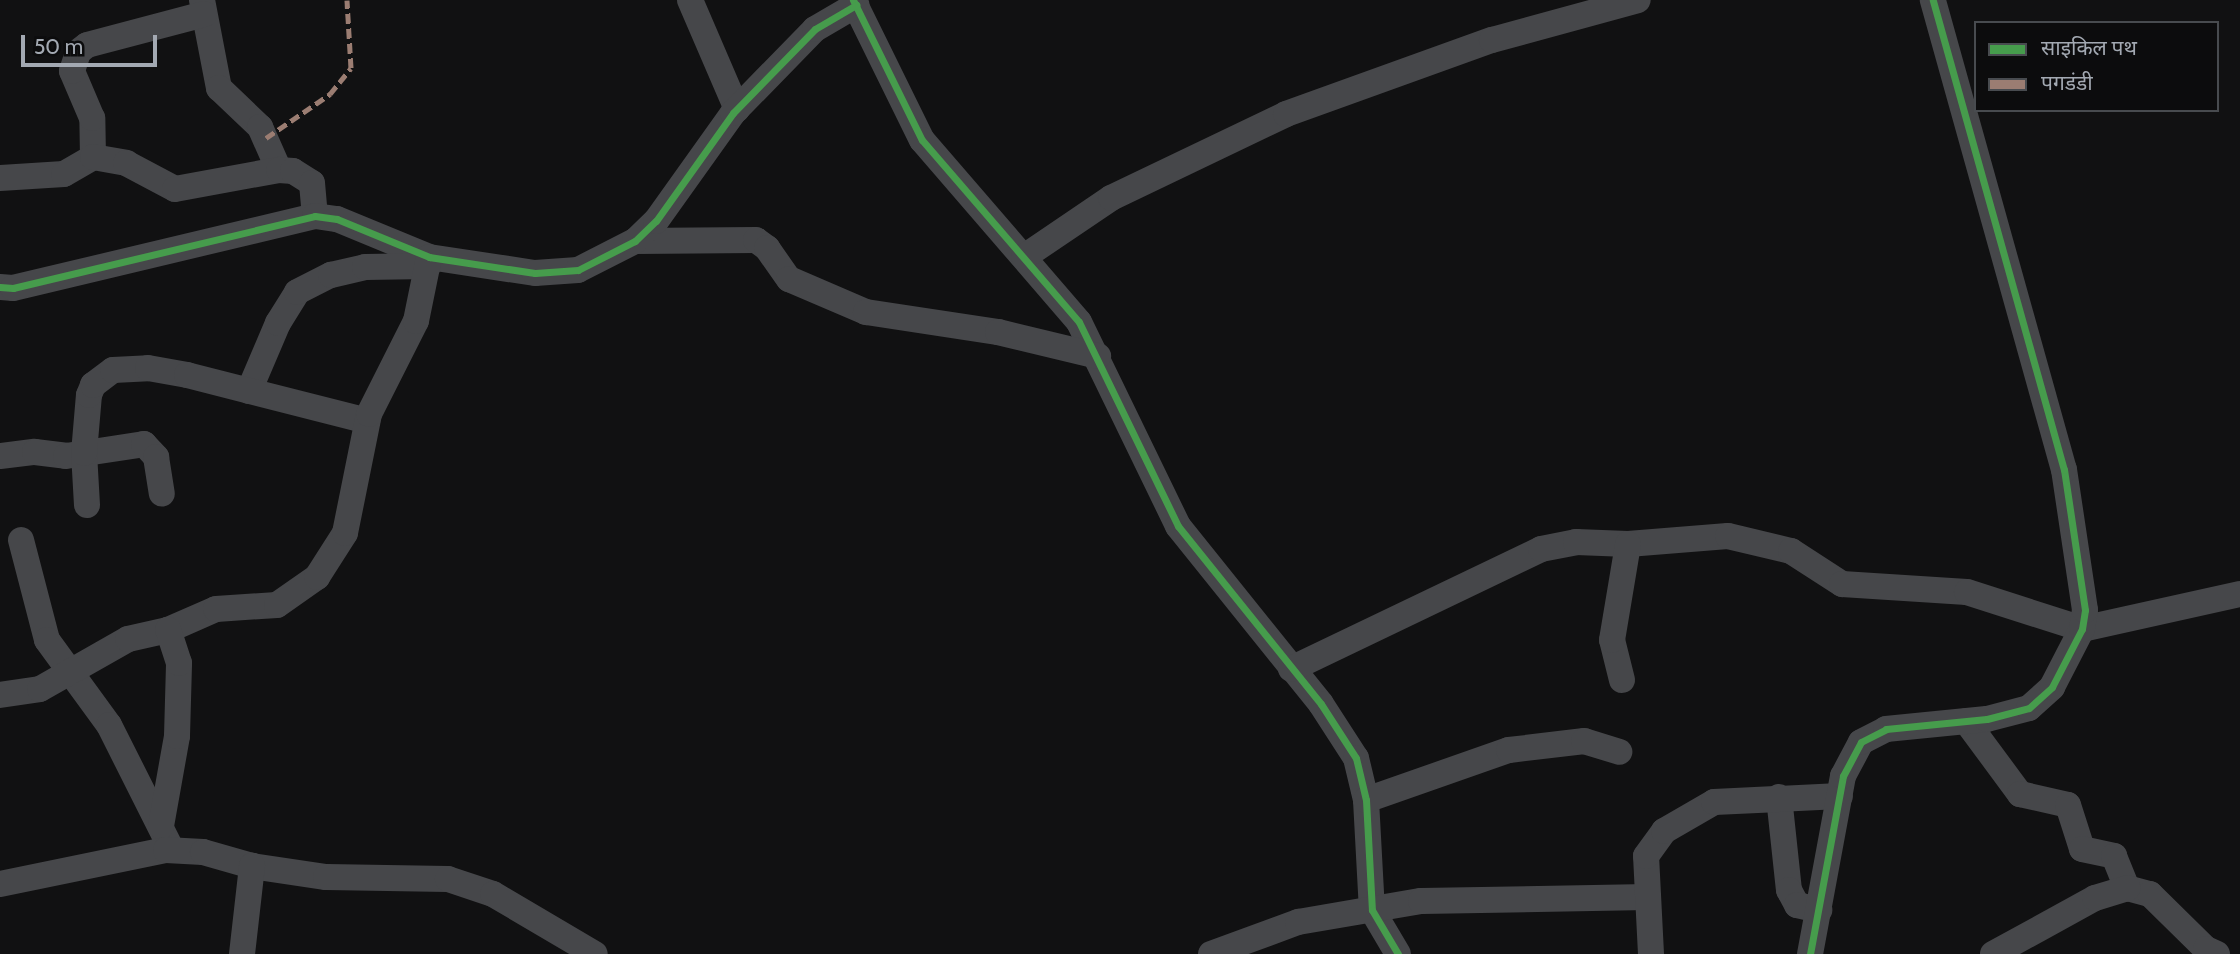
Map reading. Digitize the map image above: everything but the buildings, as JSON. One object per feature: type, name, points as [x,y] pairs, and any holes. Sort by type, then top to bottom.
[{"type":"street","points":[[690,0],[737,109]]},
{"type":"street","points":[[1024,257],[1111,198],[1286,114],[1493,40],[1638,0]]},
{"type":"street","points":[[1811,954],[1840,796],[1851,754],[1872,733],[2014,714],[2043,698],[2082,629],[2085,601],[2069,492],[1933,0]]},
{"type":"street","points":[[249,391],[278,323],[297,292],[331,275],[365,267],[429,261],[551,275],[593,265],[635,241],[672,203],[737,109],[815,29],[855,3],[922,140],[1079,322],[1098,356],[1178,526],[1291,669],[1356,758],[1367,800],[1372,910],[1398,954]]},
{"type":"street","points":[[93,157],[92,118],[72,71],[78,52],[87,45],[203,7],[219,88],[260,127],[279,170]]},
{"type":"street","points":[[0,178],[64,174],[93,157],[126,163],[175,189],[279,170],[303,174],[312,183],[315,216]]},
{"type":"street","points":[[0,286],[13,288],[315,216],[337,219],[429,261]]},
{"type":"street","points":[[635,241],[756,240],[767,248],[789,279],[866,312],[998,332],[1098,356]]},
{"type":"street","points":[[0,695],[40,690],[128,639],[168,629],[222,608],[277,605],[317,577],[345,533],[367,421],[416,321],[429,261]]},
{"type":"street","points":[[87,505],[84,453],[89,395],[93,385],[113,370],[148,368],[367,421]]},
{"type":"street","points":[[0,456],[84,453],[144,444],[156,457],[162,494]]},
{"type":"street","points":[[1291,669],[1541,549],[1576,542],[1628,544],[1728,536],[1791,551],[1842,584],[1967,592],[2082,629],[2240,594]]},
{"type":"street","points":[[21,540],[41,627],[120,745],[172,850]]},
{"type":"street","points":[[1622,680],[1612,640],[1628,544]]},
{"type":"street","points":[[161,826],[177,736],[179,663],[168,629]]},
{"type":"street","points":[[1966,721],[2020,794],[2068,805],[2082,849],[2114,856],[2127,888]]},
{"type":"street","points":[[1367,800],[1509,750],[1584,741],[1619,752]]},
{"type":"street","points":[[1651,954],[1646,856],[1664,831],[1714,802],[1840,796]]},
{"type":"street","points":[[1779,797],[1788,890],[1797,905],[1819,910]]},
{"type":"street","points":[[0,884],[119,856],[172,850],[203,852],[253,866],[344,878],[464,881],[493,894],[580,950]]},
{"type":"street","points":[[242,954],[253,866]]},
{"type":"street","points":[[1993,954],[2095,898],[2127,888],[2150,894],[2206,949],[2217,954]]},
{"type":"street","points":[[1211,954],[1298,922],[1451,899],[1648,897]]},
{"type":"marked path","points":[[266,138],[330,94],[351,68],[347,0]]},
{"type":"cycle path","points":[[853,0],[922,140],[1079,322],[1178,526],[1321,704],[1356,758],[1366,800],[1372,910],[1398,954]]},
{"type":"cycle path","points":[[1810,954],[1843,776],[1861,742],[1886,729],[1987,719],[2029,708],[2052,687],[2082,629],[2085,610],[2064,470],[1933,0]]},
{"type":"cycle path","points":[[0,287],[13,288],[315,216],[337,219],[429,257],[535,273],[578,270],[635,241],[656,221],[733,113],[815,29],[856,5]]}]
